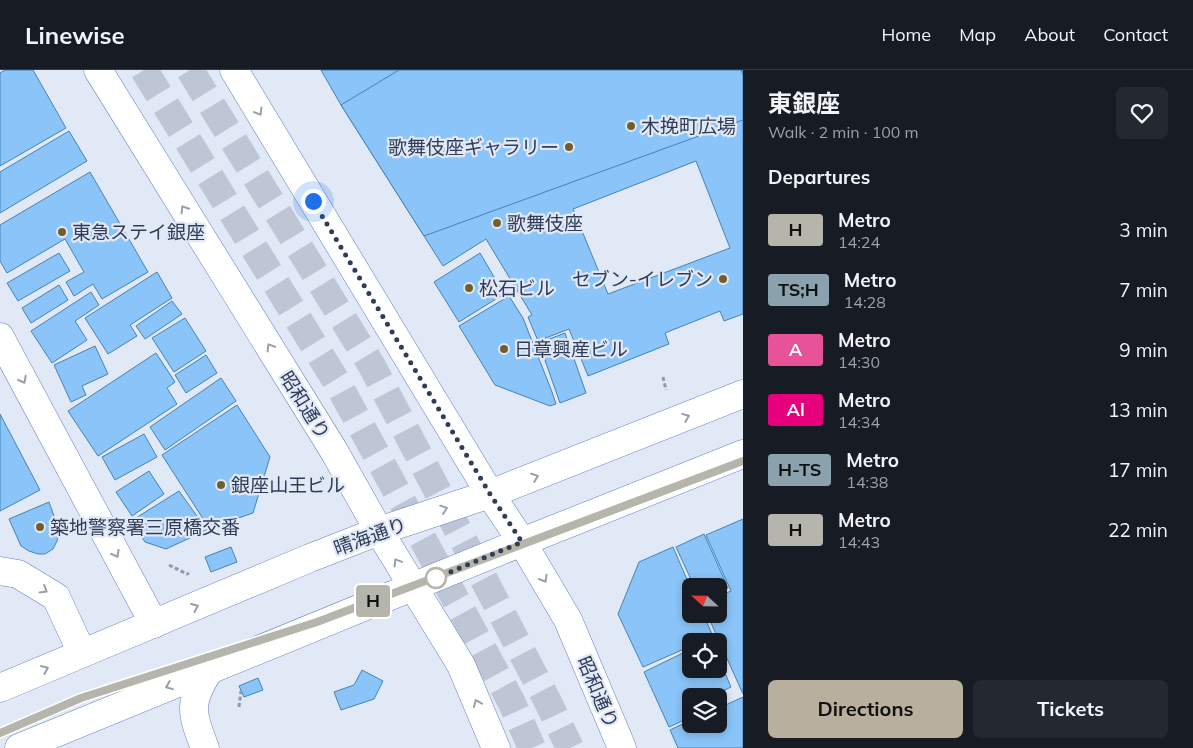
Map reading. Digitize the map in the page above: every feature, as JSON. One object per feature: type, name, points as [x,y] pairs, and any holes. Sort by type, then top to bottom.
[{"type":"main road","name":"昭和通り","points":[[98,70],[334,451],[379,532],[460,665],[496,748]]},
{"type":"main road","name":"昭和通り","points":[[234,70],[568,620],[622,748]]},
{"type":"main road","points":[[0,337],[154,624]]},
{"type":"main road","name":"晴海通り","points":[[0,688],[310,558],[490,494],[743,394]]},
{"type":"main road","points":[[20,748],[522,542],[743,454]]},
{"type":"main road","points":[[0,571],[18,574],[56,597],[82,653]]},
{"type":"main road","points":[[201,745],[195,725],[194,704],[199,687],[210,669]]},
{"type":"path","points":[[663,377],[666,390]]},
{"type":"path","points":[[169,565],[187,574],[194,571]]},
{"type":"path","points":[[239,706],[241,690]]},
{"type":"building","points":[[5,70],[33,70],[66,128],[0,166],[0,73]]},
{"type":"building","name":"歌舞伎座","points":[[321,70],[743,70],[743,314],[724,321],[720,311],[665,333],[669,344],[588,376],[569,329],[538,341],[528,317],[532,315],[486,239],[443,266],[341,105]],"holes":[[[696,161],[730,248],[608,294],[573,209]]]},
{"type":"building","points":[[399,70],[741,70],[743,75],[743,120],[424,236],[341,105]]},
{"type":"building","points":[[69,131],[87,161],[0,213],[0,172]]},
{"type":"building","name":"東急ステイ銀座","points":[[90,172],[148,272],[102,299],[93,284],[74,296],[66,282],[84,272],[65,239],[7,273],[0,261],[0,225]]},
{"type":"building","points":[[59,253],[70,271],[18,301],[7,283]]},
{"type":"building","name":"松石ビル","points":[[480,253],[504,294],[459,322],[434,282]]},
{"type":"building","points":[[157,272],[172,298],[130,325],[137,336],[108,354],[85,318]]},
{"type":"building","points":[[59,285],[68,300],[31,323],[22,308]]},
{"type":"building","points":[[91,292],[99,305],[75,321],[87,340],[52,363],[31,331]]},
{"type":"building","name":"日章興産ビル","points":[[509,296],[523,318],[556,404],[550,406],[495,385],[459,326]]},
{"type":"building","points":[[172,301],[182,314],[145,339],[136,326]]},
{"type":"building","points":[[185,318],[206,351],[174,372],[152,338]]},
{"type":"building","points":[[565,333],[586,393],[560,403],[539,343]]},
{"type":"building","points":[[95,346],[108,374],[82,386],[86,395],[71,402],[54,365]]},
{"type":"building","points":[[156,353],[175,382],[167,388],[177,404],[98,456],[68,411]]},
{"type":"building","points":[[206,355],[217,373],[186,393],[175,375]]},
{"type":"building","points":[[221,378],[236,401],[165,450],[150,427]]},
{"type":"building","name":"銀座山王ビル","points":[[237,405],[270,457],[253,513],[209,528],[162,455]]},
{"type":"building","points":[[0,414],[40,490],[0,511]]},
{"type":"building","points":[[144,434],[157,457],[115,480],[102,457]]},
{"type":"building","points":[[149,471],[164,494],[132,516],[116,492]]},
{"type":"building","points":[[179,491],[207,530],[166,549],[145,542],[131,521]]},
{"type":"building","points":[[49,502],[59,530],[57,541],[53,549],[45,554],[38,554],[21,546],[9,519]]},
{"type":"building","points":[[743,519],[743,694],[727,658],[727,633],[716,633],[711,623],[728,622],[728,592],[731,591],[728,578],[725,578],[706,535]]},
{"type":"building","points":[[704,534],[724,578],[690,578],[676,547]]},
{"type":"building","points":[[231,547],[237,562],[211,572],[205,557]]},
{"type":"building","points":[[673,547],[686,578],[682,578],[682,623],[707,623],[712,633],[682,633],[682,650],[643,667],[618,614],[639,562]]},
{"type":"building","points":[[682,653],[682,678],[727,678],[731,687],[727,689],[682,688],[682,721],[669,727],[644,672]]},
{"type":"building","points":[[362,670],[383,681],[374,699],[341,710],[334,692],[354,685]]},
{"type":"building","points":[[258,678],[263,690],[244,697],[239,686]]},
{"type":"building","points":[[743,697],[743,748],[678,748],[670,730],[682,724],[682,733],[727,733],[727,704]]},
{"type":"tunnel","points":[[144,70],[338,384],[511,701],[532,748]]},
{"type":"tunnel","points":[[190,70],[372,366],[548,702],[570,748]]},
{"type":"metro line","name":"H","points":[[0,733],[81,698],[317,622],[743,461]]},
{"type":"place","name":"木挽町広場","points":[[631,126]]},
{"type":"place","name":"歌舞伎座ギャラリー","points":[[569,147]]},
{"type":"place","name":"歌舞伎座","points":[[497,223]]},
{"type":"place","name":"東急ステイ銀座","points":[[62,232]]},
{"type":"place","name":"セブン-イレブン","points":[[723,279]]},
{"type":"place","name":"松石ビル","points":[[469,288]]},
{"type":"place","name":"日章興産ビル","points":[[504,349]]},
{"type":"place","name":"銀座山王ビル","points":[[221,485]]},
{"type":"place","name":"築地警察署三原橋交番","points":[[40,527]]},
{"type":"route","points":[[313,201],[490,494],[522,542],[431,580],[436,578]]}]
